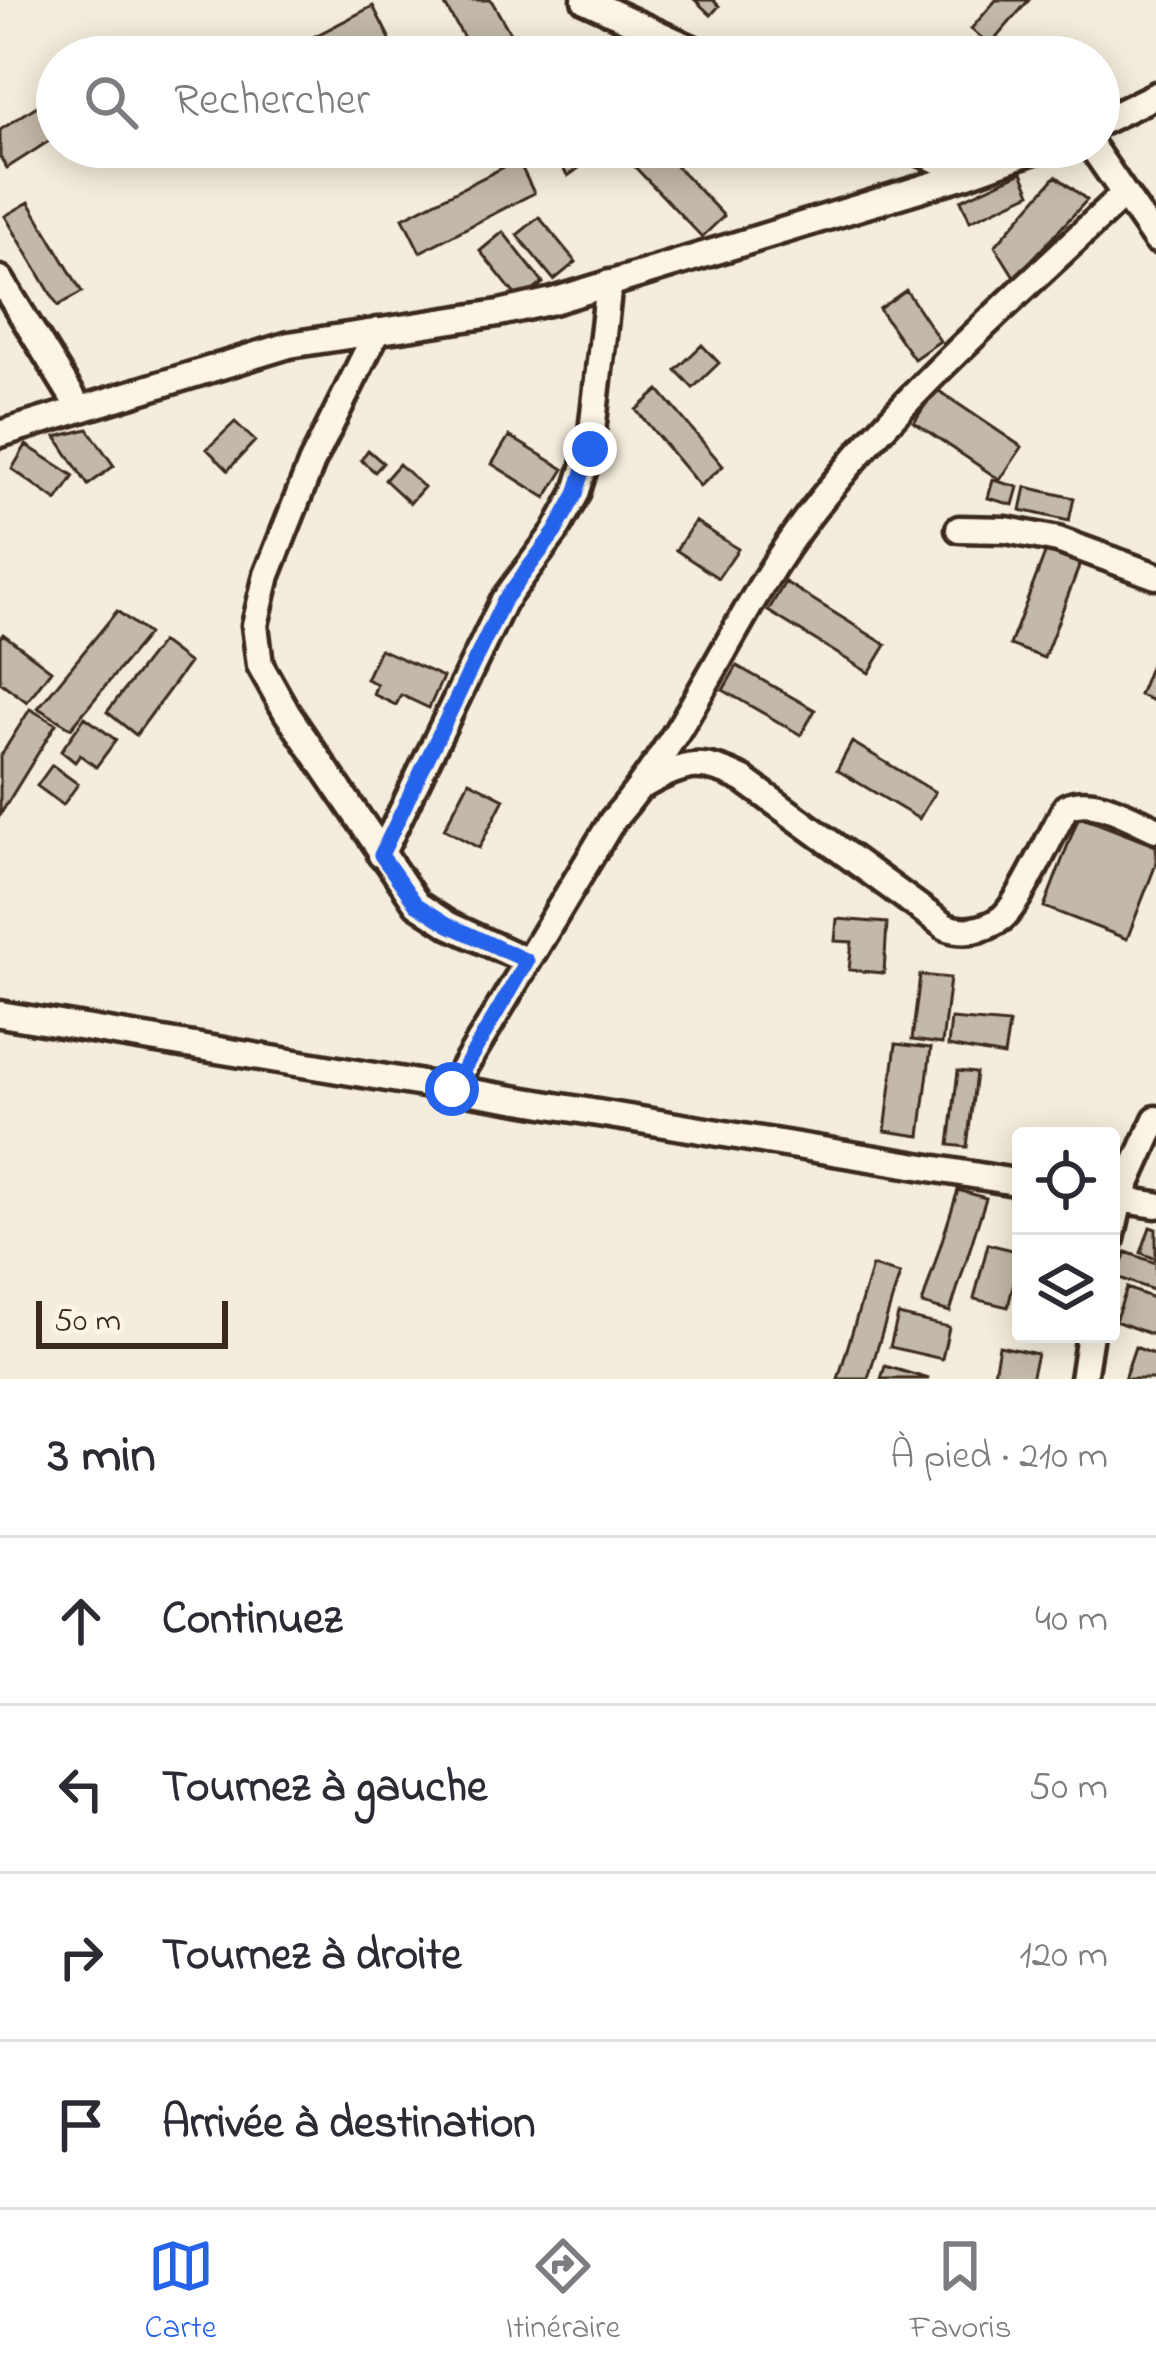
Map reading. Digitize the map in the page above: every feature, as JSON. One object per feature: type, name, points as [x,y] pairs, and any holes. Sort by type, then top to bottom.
[{"type":"street","points":[[584,0],[664,36]]},
{"type":"street","points":[[1120,113],[1156,95]]},
{"type":"street","points":[[955,168],[968,174]]},
{"type":"street","points":[[0,434],[289,345],[554,301],[985,168]]},
{"type":"street","points":[[1106,168],[1156,240]]},
{"type":"street","points":[[452,1089],[612,821],[643,787],[764,580],[809,514],[922,384],[1124,194]]},
{"type":"street","points":[[0,279],[80,409]]},
{"type":"street","points":[[381,855],[503,602],[555,532],[576,494],[590,449],[609,284]]},
{"type":"street","points":[[377,331],[312,462],[267,575],[255,625],[260,665],[286,713],[416,904],[449,925],[527,961]]},
{"type":"street","points":[[959,529],[1006,530],[1058,540],[1156,576]]},
{"type":"street","points":[[643,787],[674,768],[698,764],[722,769],[957,931],[986,926],[1014,904],[1072,803],[1088,802],[1156,829]]},
{"type":"street","points":[[0,1014],[1012,1182]]},
{"type":"street","points":[[1120,1190],[1156,1119]]},
{"type":"street","points":[[1120,1199],[1156,1205]]},
{"type":"street","points":[[1083,1379],[1089,1343]]},
{"type":"building","points":[[442,0],[491,0],[512,36],[463,36]]},
{"type":"building","points":[[695,0],[713,0],[719,6],[711,15]]},
{"type":"building","points":[[996,0],[1029,0],[998,36],[979,36],[971,29]]},
{"type":"building","points":[[373,6],[388,36],[315,36]]},
{"type":"building","points":[[36,107],[36,149],[7,168],[0,157],[0,130]]},
{"type":"building","points":[[502,168],[522,168],[534,193],[420,252],[403,218]]},
{"type":"building","points":[[636,168],[678,168],[724,216],[702,237]]},
{"type":"building","points":[[1022,172],[1031,193],[970,221],[961,200]]},
{"type":"building","points":[[1056,176],[1087,200],[1015,278],[995,246]]},
{"type":"building","points":[[29,202],[82,292],[58,306],[5,216]]},
{"type":"building","points":[[539,217],[576,262],[554,280],[517,235]]},
{"type":"building","points":[[503,232],[543,283],[520,301],[480,251]]},
{"type":"building","points":[[906,290],[940,341],[914,359],[879,309]]},
{"type":"building","points":[[702,345],[719,363],[693,388],[676,370]]},
{"type":"building","points":[[936,389],[1022,447],[1000,480],[914,422]]},
{"type":"building","points":[[659,390],[723,466],[700,486],[636,410]]},
{"type":"building","points":[[235,422],[255,441],[228,470],[207,449]]},
{"type":"building","points":[[88,429],[114,466],[88,485],[56,437]]},
{"type":"building","points":[[509,436],[564,469],[546,498],[492,464]]},
{"type":"building","points":[[26,445],[74,476],[57,501],[12,469]]},
{"type":"building","points":[[368,450],[383,463],[375,472],[361,460]]},
{"type":"building","points":[[399,464],[424,487],[410,503],[385,480]]},
{"type":"building","points":[[993,480],[1018,487],[1013,505],[988,498]]},
{"type":"building","points":[[1026,487],[1074,498],[1069,521],[1021,510]]},
{"type":"building","points":[[695,521],[738,549],[718,578],[676,550]]},
{"type":"building","points":[[1046,551],[1080,564],[1044,658],[1010,645]]},
{"type":"building","points":[[785,582],[886,645],[869,673],[768,611]]},
{"type":"building","points":[[117,611],[148,634],[71,728],[38,708]]},
{"type":"building","points":[[3,634],[51,670],[27,702],[0,682]]},
{"type":"building","points":[[161,642],[189,663],[136,735],[107,712]]},
{"type":"building","points":[[380,649],[443,677],[429,708],[401,695],[396,705],[373,694],[377,684],[366,679]]},
{"type":"building","points":[[1156,652],[1156,702],[1139,695]]},
{"type":"building","points":[[737,666],[815,710],[801,735],[723,690]]},
{"type":"building","points":[[30,709],[56,724],[0,815],[0,757]]},
{"type":"building","points":[[85,717],[116,740],[96,767],[80,755],[75,762],[61,751]]},
{"type":"building","points":[[852,742],[935,792],[919,819],[837,770]]},
{"type":"building","points":[[52,765],[78,784],[63,805],[37,786]]},
{"type":"building","points":[[469,781],[504,799],[479,848],[444,829]]},
{"type":"building","points":[[1079,816],[1156,846],[1156,864],[1127,939],[1044,907]]},
{"type":"building","points":[[837,919],[887,923],[884,973],[849,970],[852,942],[835,941]]},
{"type":"building","points":[[920,975],[950,978],[942,1044],[912,1040]]},
{"type":"building","points":[[951,1019],[1009,1024],[1004,1056],[948,1046]]},
{"type":"building","points":[[896,1044],[931,1048],[920,1136],[885,1131]]},
{"type":"building","points":[[958,1071],[976,1073],[967,1147],[949,1145]]},
{"type":"building","points":[[958,1190],[986,1198],[950,1312],[922,1304]]},
{"type":"building","points":[[1150,1227],[1156,1229],[1156,1259],[1141,1253]]},
{"type":"building","points":[[988,1244],[1012,1250],[1008,1307],[974,1299]]},
{"type":"building","points":[[1126,1252],[1156,1263],[1156,1291],[1120,1278]]},
{"type":"building","points":[[872,1266],[900,1274],[868,1379],[838,1379]]},
{"type":"building","points":[[1127,1288],[1156,1299],[1156,1336],[1120,1323]]},
{"type":"building","points":[[898,1315],[949,1327],[942,1359],[890,1347]]},
{"type":"building","points":[[999,1346],[1037,1354],[1031,1379],[993,1379]]},
{"type":"building","points":[[1135,1347],[1156,1355],[1156,1379],[1124,1379]]},
{"type":"building","points":[[885,1366],[929,1379],[881,1379]]},
{"type":"route","points":[[452,1089],[527,961],[449,925],[416,904],[381,855],[503,602],[555,532],[576,494],[590,449]]}]
